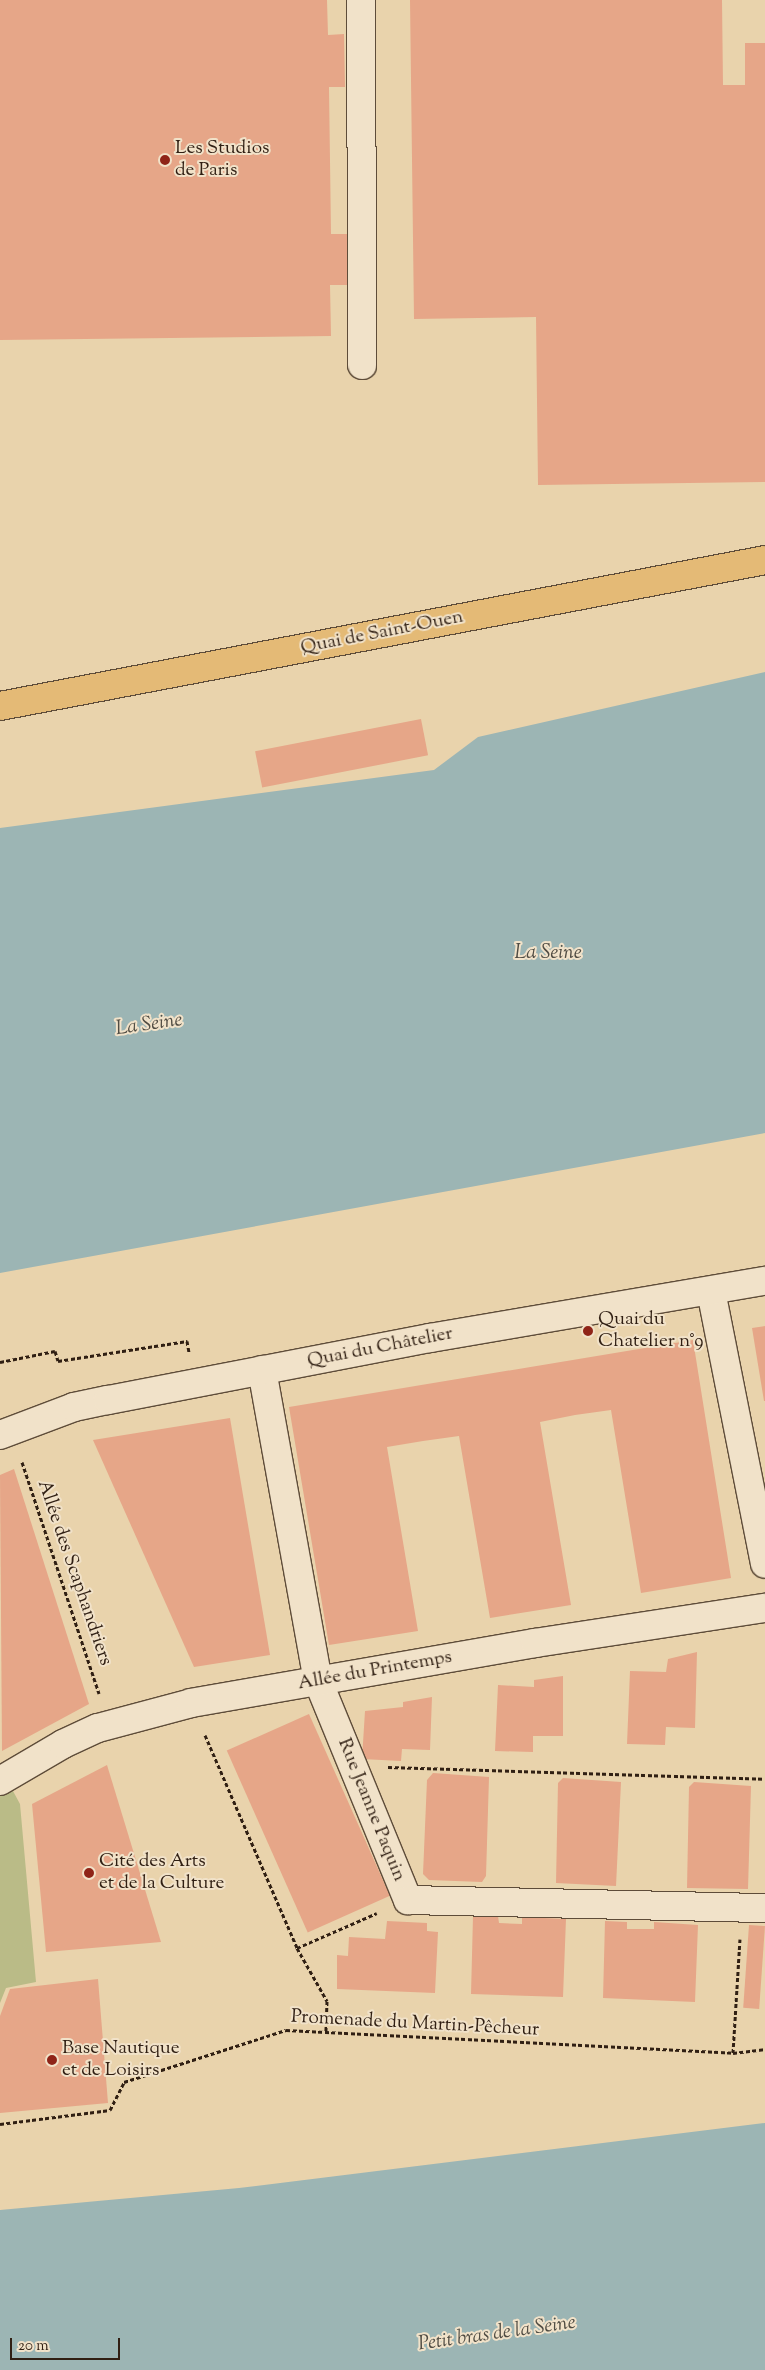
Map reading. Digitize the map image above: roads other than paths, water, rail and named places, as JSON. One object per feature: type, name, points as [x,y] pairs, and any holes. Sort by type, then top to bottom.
[{"type":"main road","name":"Quai de Saint-Ouen","points":[[0,706],[765,560]]},
{"type":"street","points":[[361,0],[362,365]]},
{"type":"street","name":"Quai du Châtelier","points":[[6,1433],[74,1407],[197,1382],[449,1334],[765,1282]]},
{"type":"street","points":[[711,1291],[765,1564]]},
{"type":"street","name":"Rue Jeanne Paquin","points":[[262,1370],[318,1682],[408,1900],[753,1908]]},
{"type":"street","name":"Allée du Printemps","points":[[0,1781],[63,1744],[110,1725],[191,1703],[535,1643],[765,1608]]},
{"type":"water","name":"La Seine","points":[[765,672],[765,1133],[0,1273],[0,828],[434,770],[478,737]]},
{"type":"water","name":"Petit bras de la Seine","points":[[765,2123],[765,2370],[0,2370],[0,2210],[239,2188]]},
{"type":"place","name":"Les Studios de Paris","points":[[165,160]]},
{"type":"place","name":"Quai du Chatelier n°9","points":[[588,1331]]},
{"type":"place","name":"Cité des Arts et de la Culture","points":[[89,1873]]},
{"type":"place","name":"Base Nautique et de Loisirs","points":[[52,2060]]}]
